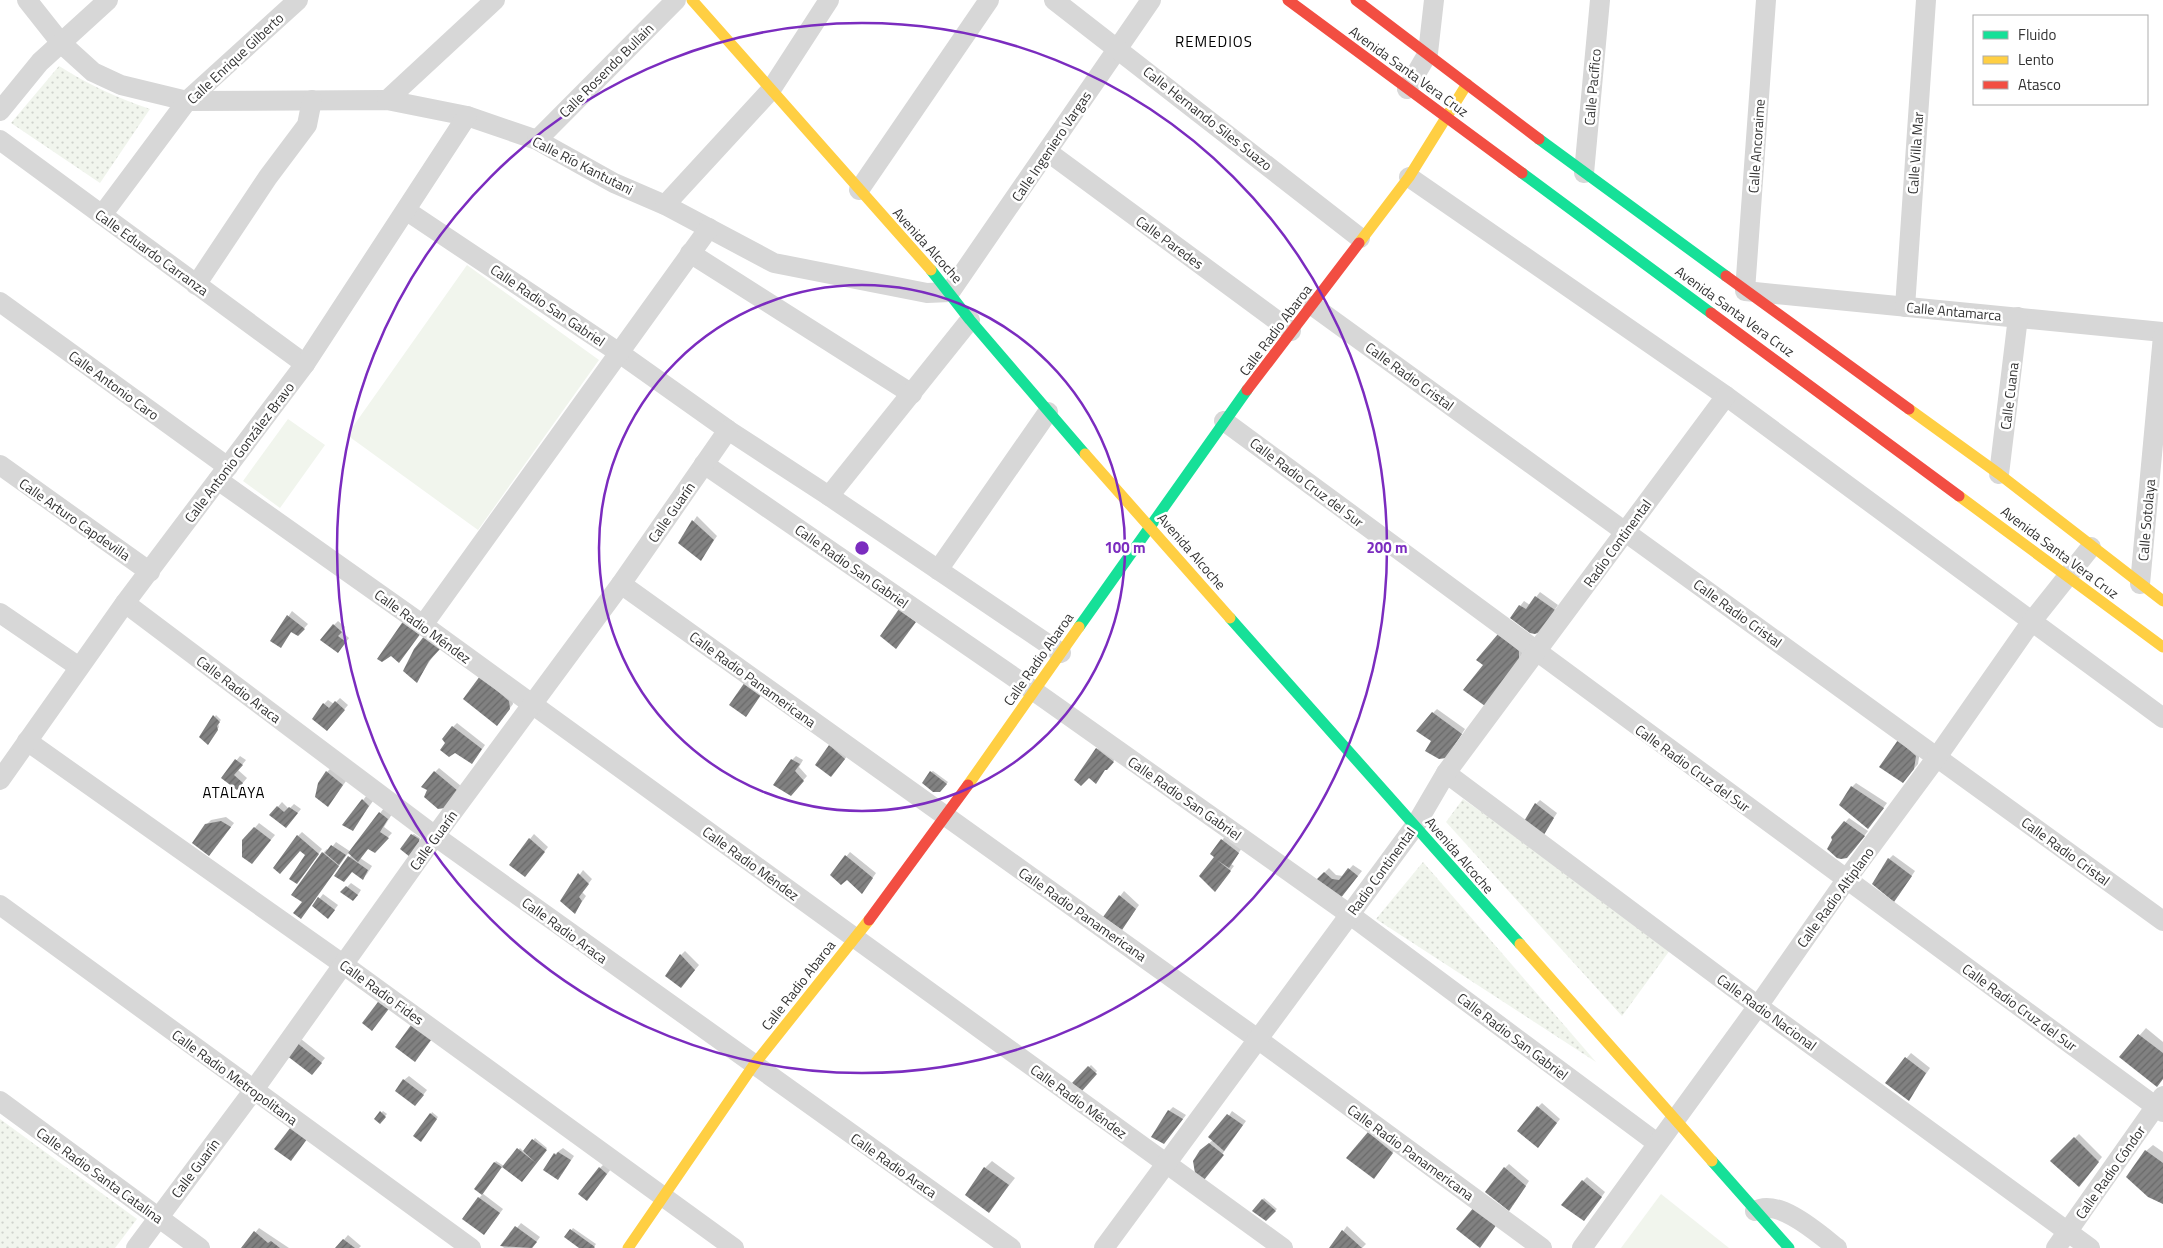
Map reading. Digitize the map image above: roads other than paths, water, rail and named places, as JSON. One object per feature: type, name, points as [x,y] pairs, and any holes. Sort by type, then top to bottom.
[{"type":"street","name":"Calle Río Kantutani","points":[[27,0],[61,43],[93,72],[114,82],[187,101],[388,100],[467,116],[537,140],[614,183],[665,206],[774,263],[927,293],[950,292]]},
{"type":"street","points":[[0,112],[40,62],[108,0]]},
{"type":"street","name":"Calle Enrique Gilberto","points":[[102,215],[187,101],[298,0]]},
{"type":"street","points":[[388,100],[495,0]]},
{"type":"street","name":"Calle Rosendo Bullain","points":[[537,140],[676,0]]},
{"type":"street","name":"Avenida Alcoche","points":[[692,0],[950,292],[970,320],[1048,412],[1674,1119]]},
{"type":"street","points":[[665,206],[770,90],[829,0]]},
{"type":"street","points":[[859,190],[989,0]]},
{"type":"street","name":"Calle Hernando Siles Suazo","points":[[1054,0],[1360,238]]},
{"type":"street","name":"Calle Ingeniero Vargas","points":[[950,292],[1151,0]]},
{"type":"street","name":"Avenida Santa Vera Cruz","points":[[1288,0],[2163,647]]},
{"type":"street","name":"Avenida Santa Vera Cruz","points":[[1356,0],[1428,53],[1584,174],[1999,474],[2163,601]]},
{"type":"street","points":[[1407,89],[1428,53],[1434,0]]},
{"type":"street","name":"Calle Pacífico","points":[[1584,174],[1600,0]]},
{"type":"street","name":"Calle Ancoraime","points":[[1745,291],[1766,0]]},
{"type":"street","name":"Calle Villa Mar","points":[[1905,307],[1922,0]]},
{"type":"street","name":"Calle Radio Abaroa","points":[[628,1248],[753,1066],[946,817],[1149,525],[1224,421],[1291,331],[1313,306],[1360,238],[1409,177],[1467,84]]},
{"type":"street","points":[[196,285],[268,177],[306,125],[311,112],[312,100]]},
{"type":"street","name":"Calle Antonio González Bravo","points":[[1,774],[27,741],[125,604],[305,364],[407,211],[467,116]]},
{"type":"street","name":"Calle Eduardo Carranza","points":[[0,140],[305,364]]},
{"type":"street","name":"Calle Paredes","points":[[1048,152],[1291,331]]},
{"type":"street","points":[[1409,177],[1726,396],[2163,718]]},
{"type":"street","name":"Calle Radio San Gabriel","points":[[407,211],[618,352],[728,430],[1061,653]]},
{"type":"street","points":[[423,625],[709,228]]},
{"type":"street","points":[[690,253],[912,394]]},
{"type":"street","name":"Calle Antamarca","points":[[1745,291],[2163,332]]},
{"type":"street","name":"Calle Antonio Caro","points":[[0,302],[223,473]]},
{"type":"street","name":"Calle Radio Cristal","points":[[1313,306],[2163,921]]},
{"type":"street","name":"Calle Cuana","points":[[1999,474],[2018,317]]},
{"type":"street","points":[[829,496],[970,320]]},
{"type":"street","name":"Calle Sotolaya","points":[[2140,584],[2163,336]]},
{"type":"street","name":"Radio Continental","points":[[1104,1248],[1259,1040],[1414,826],[1446,773],[1726,396]]},
{"type":"street","points":[[938,570],[1048,412]]},
{"type":"street","name":"Calle Radio Cruz del Sur","points":[[1224,421],[1846,880],[2161,1105]]},
{"type":"street","name":"Calle Guarín","points":[[136,1248],[253,1091],[435,836],[621,584],[728,430]]},
{"type":"street","name":"Calle Radio San Gabriel","points":[[704,464],[1034,691],[1349,914],[1657,1143]]},
{"type":"street","name":"Calle Arturo Capdevilla","points":[[0,465],[150,572]]},
{"type":"street","name":"Calle Radio Méndez","points":[[223,473],[423,625],[1283,1248]]},
{"type":"street","name":"Calle Radio Altiplano","points":[[1582,1248],[1758,1006],[1846,880],[1937,757],[2032,621],[2091,547]]},
{"type":"street","name":"Calle Radio Panamericana","points":[[621,584],[1259,1040],[1542,1248]]},
{"type":"street","name":"Calle Radio Araca","points":[[125,604],[435,836],[753,1066],[1011,1248]]},
{"type":"street","points":[[0,614],[79,667]]},
{"type":"street","name":"Calle Radio Fides","points":[[27,741],[344,965],[734,1248]]},
{"type":"street","name":"Calle Radio Nacional","points":[[1446,773],[1758,1006],[2062,1240],[2090,1248]]},
{"type":"street","name":"Calle Radio Metropolitana","points":[[0,905],[471,1248]]},
{"type":"street","name":"Calle Radio Santa Catalina","points":[[0,1101],[200,1248]]},
{"type":"street","name":"Calle Radio Cóndor","points":[[2062,1240],[2161,1105]]},
{"type":"street","points":[[1674,1119],[1789,1248]]},
{"type":"street","points":[[1755,1211],[1763,1207],[1772,1208],[1795,1217],[1837,1248]]},
{"type":"district","name":"REMEDIOS","points":[[1214,41]]},
{"type":"district","name":"ATALAYA","points":[[234,792]]}]
